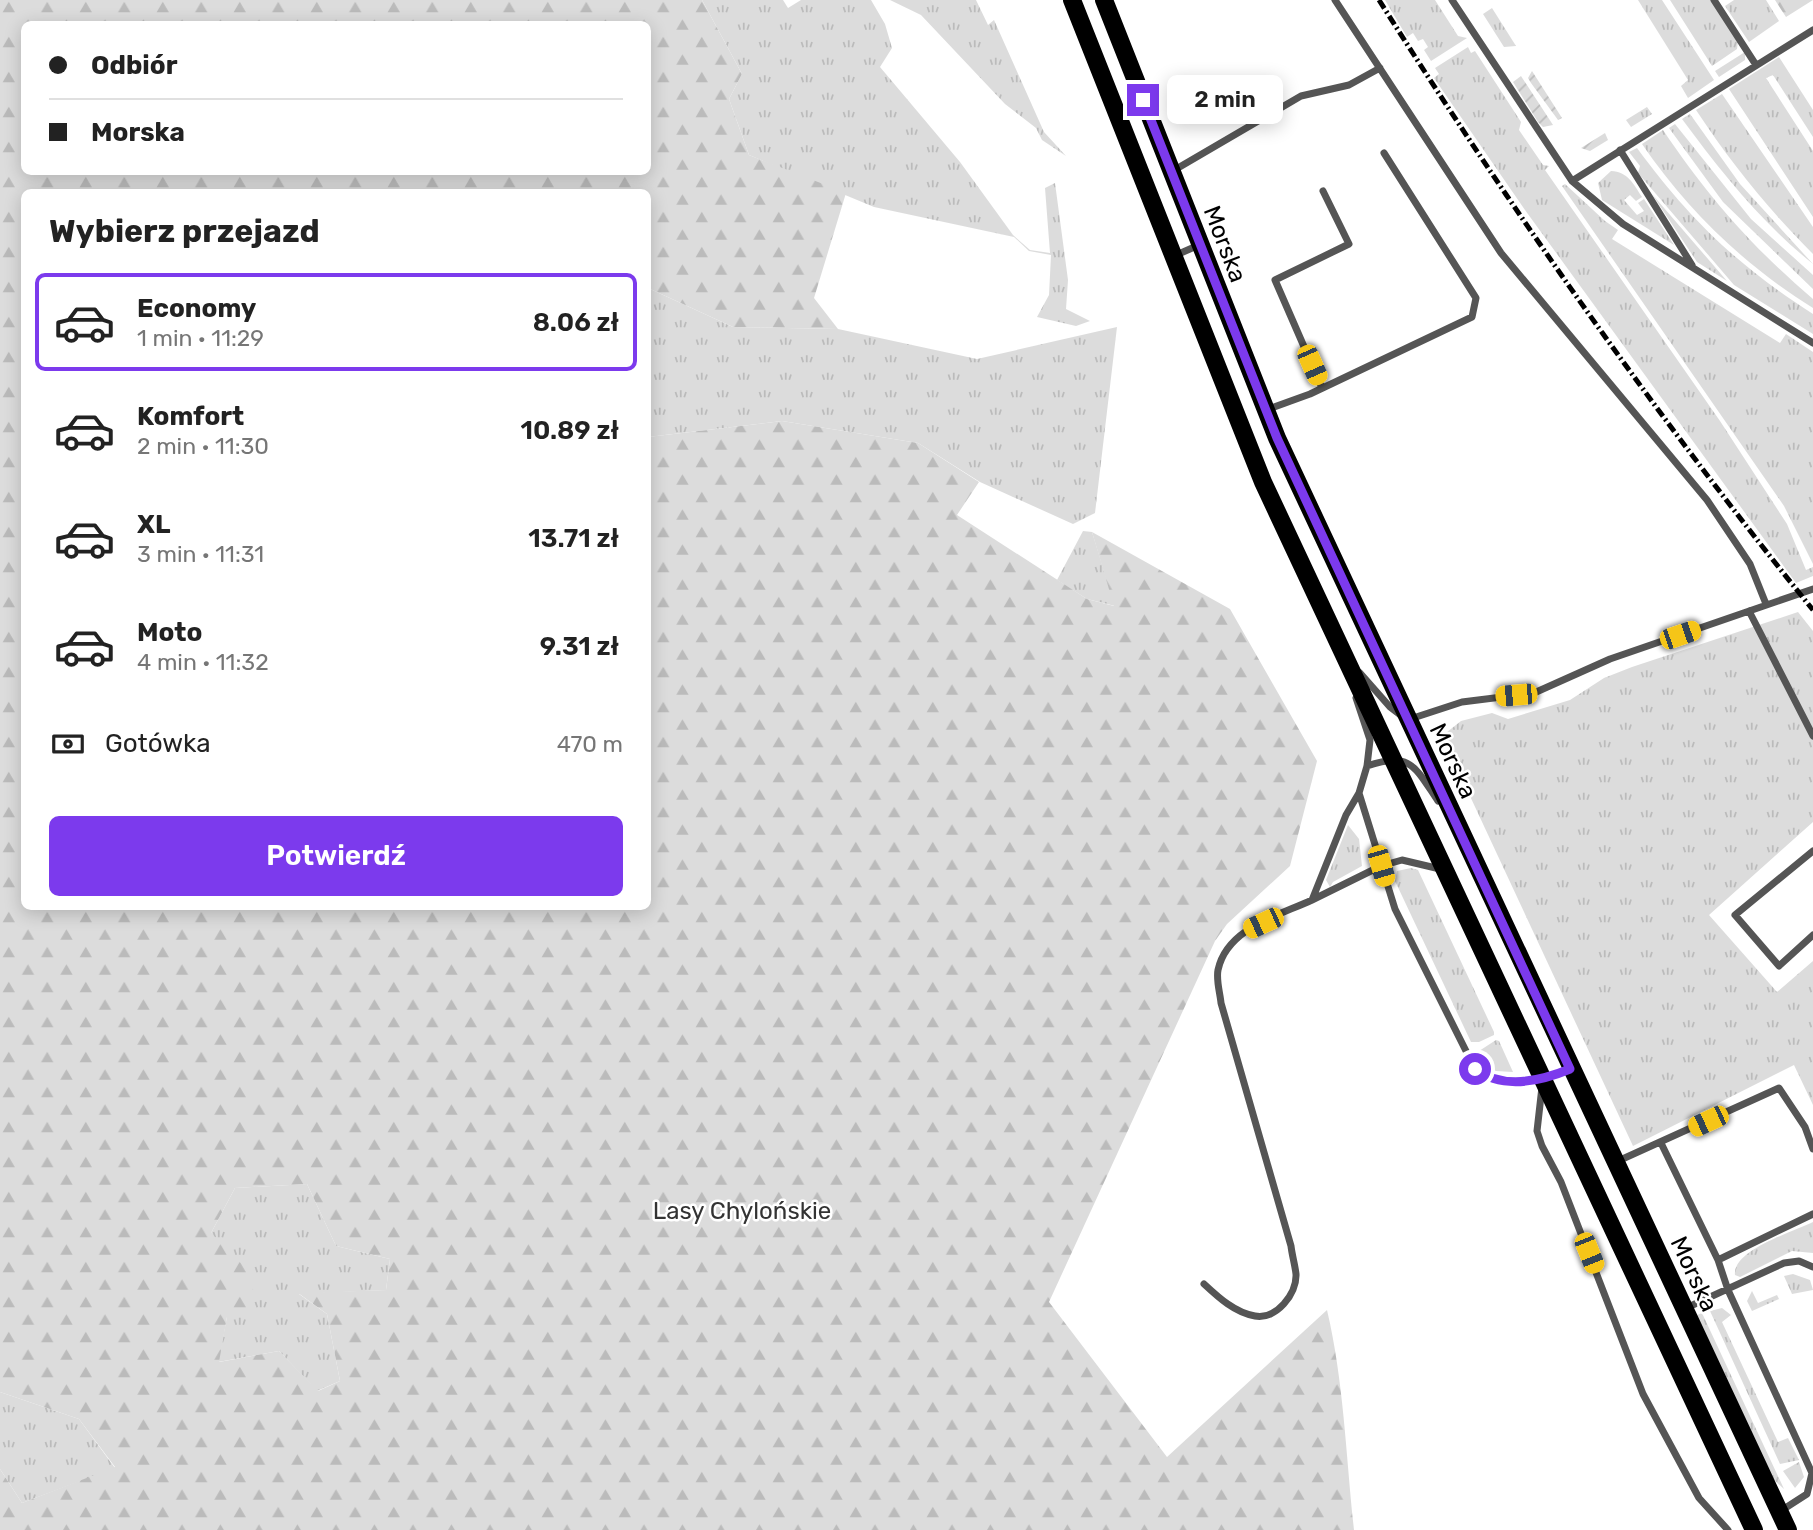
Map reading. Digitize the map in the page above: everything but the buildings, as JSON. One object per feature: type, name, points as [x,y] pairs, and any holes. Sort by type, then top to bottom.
[{"type":"main road","points":[[1072,0],[1263,482],[1754,1530]]},
{"type":"main road","name":"Morska","points":[[1104,0],[1266,410],[1407,720],[1788,1530]]},
{"type":"lane","points":[[1335,0],[1501,253],[1707,500],[1750,564],[1766,604]]},
{"type":"lane","points":[[1452,0],[1572,181],[1623,224],[1813,343]]},
{"type":"lane","points":[[1714,0],[1756,65]]},
{"type":"lane","points":[[1572,181],[1813,30]]},
{"type":"lane","points":[[1171,172],[1301,96],[1349,85],[1380,68]]},
{"type":"lane","points":[[1620,150],[1695,268]]},
{"type":"lane","points":[[1266,410],[1322,388],[1472,317],[1475,311],[1476,298],[1384,153]]},
{"type":"lane","points":[[1322,388],[1275,280],[1349,244],[1323,191]]},
{"type":"lane","points":[[1173,256],[1199,245]]},
{"type":"lane","points":[[1340,651],[1390,707],[1407,720],[1462,702],[1534,693],[1610,659],[1813,589]]},
{"type":"lane","points":[[1749,611],[1813,736]]},
{"type":"lane","points":[[1312,900],[1346,815],[1359,793],[1367,766],[1370,740],[1340,651]]},
{"type":"lane","points":[[1367,766],[1391,758],[1414,766],[1459,830]]},
{"type":"lane","points":[[1359,793],[1395,909],[1475,1069],[1497,1079],[1544,1080],[1570,1069]]},
{"type":"lane","points":[[1813,851],[1735,915],[1779,966],[1813,935]]},
{"type":"lane","points":[[1204,1284],[1222,1300],[1256,1317],[1271,1315],[1288,1299],[1296,1277],[1291,1247],[1221,1003],[1218,972],[1223,957],[1238,935],[1381,866],[1402,860],[1444,870]]},
{"type":"lane","points":[[1544,1080],[1538,1120],[1539,1138],[1561,1182],[1643,1394],[1699,1498],[1728,1530]]},
{"type":"lane","points":[[1614,1162],[1779,1088],[1805,1127],[1813,1149]]},
{"type":"lane","points":[[1661,1143],[1718,1260],[1728,1290],[1811,1464],[1810,1492],[1779,1512]]},
{"type":"lane","points":[[1718,1260],[1813,1214]]},
{"type":"lane","points":[[1683,1309],[1791,1261],[1813,1267]]},
{"type":"green space","name":"Lasy Chylońskie","points":[[0,0],[702,0],[742,74],[729,99],[749,155],[846,193],[814,298],[838,329],[733,327],[651,289],[651,189],[21,189],[21,910],[651,910],[651,437],[782,421],[918,443],[979,482],[957,515],[1087,599],[1114,606],[1092,532],[1230,609],[1317,761],[1290,866],[1227,924],[1215,941],[1049,1302],[1167,1457],[1327,1310],[1341,1392],[1354,1530],[0,1530],[0,1469],[22,1503],[115,1467],[79,1419],[0,1392]],"holes":[[[307,1184],[336,1246],[390,1259],[386,1290],[298,1293],[327,1314],[340,1381],[318,1391],[279,1351],[219,1362],[227,1317],[254,1304],[252,1274],[211,1233],[235,1188]]]},
{"type":"green space","points":[[702,0],[783,0],[788,8],[801,0],[871,0],[885,24],[892,48],[880,67],[960,162],[1013,235],[1030,250],[1050,253],[1045,188],[1055,183],[1068,280],[1066,309],[1090,321],[1076,326],[1037,317],[1049,295],[1051,255],[1029,251],[1014,237],[874,207],[749,155],[729,99],[742,74]]},
{"type":"green space","points":[[890,0],[976,0],[988,25],[994,20],[1044,132],[1066,156],[1042,140],[1036,128],[1005,104],[921,15]]},
{"type":"green space","points":[[1385,0],[1435,0],[1458,36],[1467,38],[1431,61],[1424,50],[1428,47],[1423,39],[1418,41],[1413,33],[1407,37]]},
{"type":"green space","points":[[1638,0],[1662,0],[1714,80],[1688,98],[1681,86],[1688,80]]},
{"type":"green space","points":[[1670,0],[1712,0],[1738,41],[1737,49],[1712,66]]},
{"type":"green space","points":[[1734,0],[1766,0],[1779,21],[1749,42],[1725,6]]},
{"type":"green space","points":[[1775,0],[1813,0],[1786,17]]},
{"type":"green space","points":[[1492,8],[1516,46],[1504,47],[1483,14]]},
{"type":"green space","points":[[1468,47],[1471,53],[1475,51],[1521,122],[1519,130],[1543,165],[1549,166],[1545,170],[1720,421],[1787,524],[1806,570],[1813,567],[1813,576],[1796,583],[1525,210],[1434,78],[1439,74],[1435,68]]},
{"type":"green space","points":[[1745,52],[1745,60],[1719,77],[1715,71]]},
{"type":"green space","points":[[1779,57],[1813,110],[1813,137],[1773,75],[1766,78],[1813,151],[1813,217],[1729,89]]},
{"type":"green space","points":[[1532,71],[1562,118],[1558,120],[1531,83],[1528,78]]},
{"type":"green space","points":[[1521,76],[1553,125],[1543,127],[1538,122],[1513,82]]},
{"type":"green space","points":[[1722,94],[1813,227],[1813,254],[1751,185],[1696,110]]},
{"type":"green space","points":[[1647,107],[1652,114],[1631,127],[1626,120]]},
{"type":"green space","points":[[1690,114],[1740,184],[1813,264],[1759,214],[1727,178],[1682,119]]},
{"type":"green space","points":[[1675,124],[1751,219],[1813,275],[1813,289],[1723,202],[1669,128]]},
{"type":"green space","points":[[1663,130],[1697,178],[1732,220],[1770,260],[1813,299],[1813,308],[1741,255],[1678,192],[1642,144]]},
{"type":"green space","points":[[1605,133],[1608,140],[1590,151],[1581,148]]},
{"type":"green space","points":[[1637,148],[1696,220],[1717,240],[1761,278],[1813,314],[1813,334],[1734,285],[1638,173],[1640,166],[1629,152]]},
{"type":"green space","points":[[1611,171],[1626,176],[1633,183],[1642,197],[1636,201],[1630,195],[1624,200],[1637,215],[1644,211],[1638,203],[1644,199],[1674,245],[1602,200],[1598,183]]},
{"type":"green space","points":[[1565,184],[1618,230],[1612,239],[1780,343],[1786,334],[1813,352],[1813,564],[1784,506],[1562,186]]},
{"type":"green space","points":[[1652,194],[1727,281],[1697,262]]},
{"type":"green space","points":[[651,289],[733,327],[838,329],[977,359],[1117,327],[1095,513],[1073,524],[980,482],[918,443],[782,421],[651,437]]},
{"type":"green space","points":[[1083,531],[1092,532],[1115,606],[1087,599],[1057,580]]},
{"type":"green space","points":[[1798,612],[1813,631],[1813,822],[1709,915],[1777,992],[1813,961],[1813,1105],[1794,1065],[1633,1146],[1442,736],[1461,721],[1492,713],[1508,719],[1570,700],[1604,678],[1632,667]]},
{"type":"green space","points":[[1348,825],[1359,839],[1362,866],[1333,882],[1330,887],[1326,880]]},
{"type":"green space","points":[[1411,868],[1418,870],[1494,1032],[1494,1035],[1479,1042],[1471,1042],[1395,881],[1397,871]]},
{"type":"green space","points":[[1496,1040],[1499,1041],[1513,1072],[1496,1071],[1482,1065],[1476,1053]]},
{"type":"green space","points":[[307,1184],[336,1246],[390,1259],[386,1290],[299,1294],[327,1314],[340,1381],[317,1391],[279,1351],[218,1362],[227,1317],[211,1233],[235,1188]]},
{"type":"green space","points":[[1813,1222],[1813,1253],[1792,1251],[1740,1277],[1735,1275],[1737,1266],[1753,1250]]},
{"type":"green space","points":[[1793,1274],[1810,1280],[1813,1290],[1792,1294],[1784,1276]]},
{"type":"green space","points":[[1752,1291],[1758,1303],[1777,1295],[1779,1299],[1752,1311],[1747,1301]]},
{"type":"green space","points":[[1722,1308],[1731,1315],[1722,1322],[1778,1442],[1788,1438],[1799,1460],[1780,1464],[1710,1311]]},
{"type":"green space","points":[[1702,1313],[1784,1489],[1774,1480],[1697,1315]]},
{"type":"green space","points":[[0,1392],[79,1419],[115,1468],[22,1503],[0,1469]]},
{"type":"green space","points":[[1799,1462],[1804,1477],[1795,1488],[1783,1471]]},
{"type":"railway","points":[[1379,0],[1533,235],[1587,311],[1698,463],[1813,610]]},
{"type":"route","points":[[1143,100],[1277,438],[1570,1069],[1544,1080],[1522,1082],[1483,1076],[1475,1069]]}]
